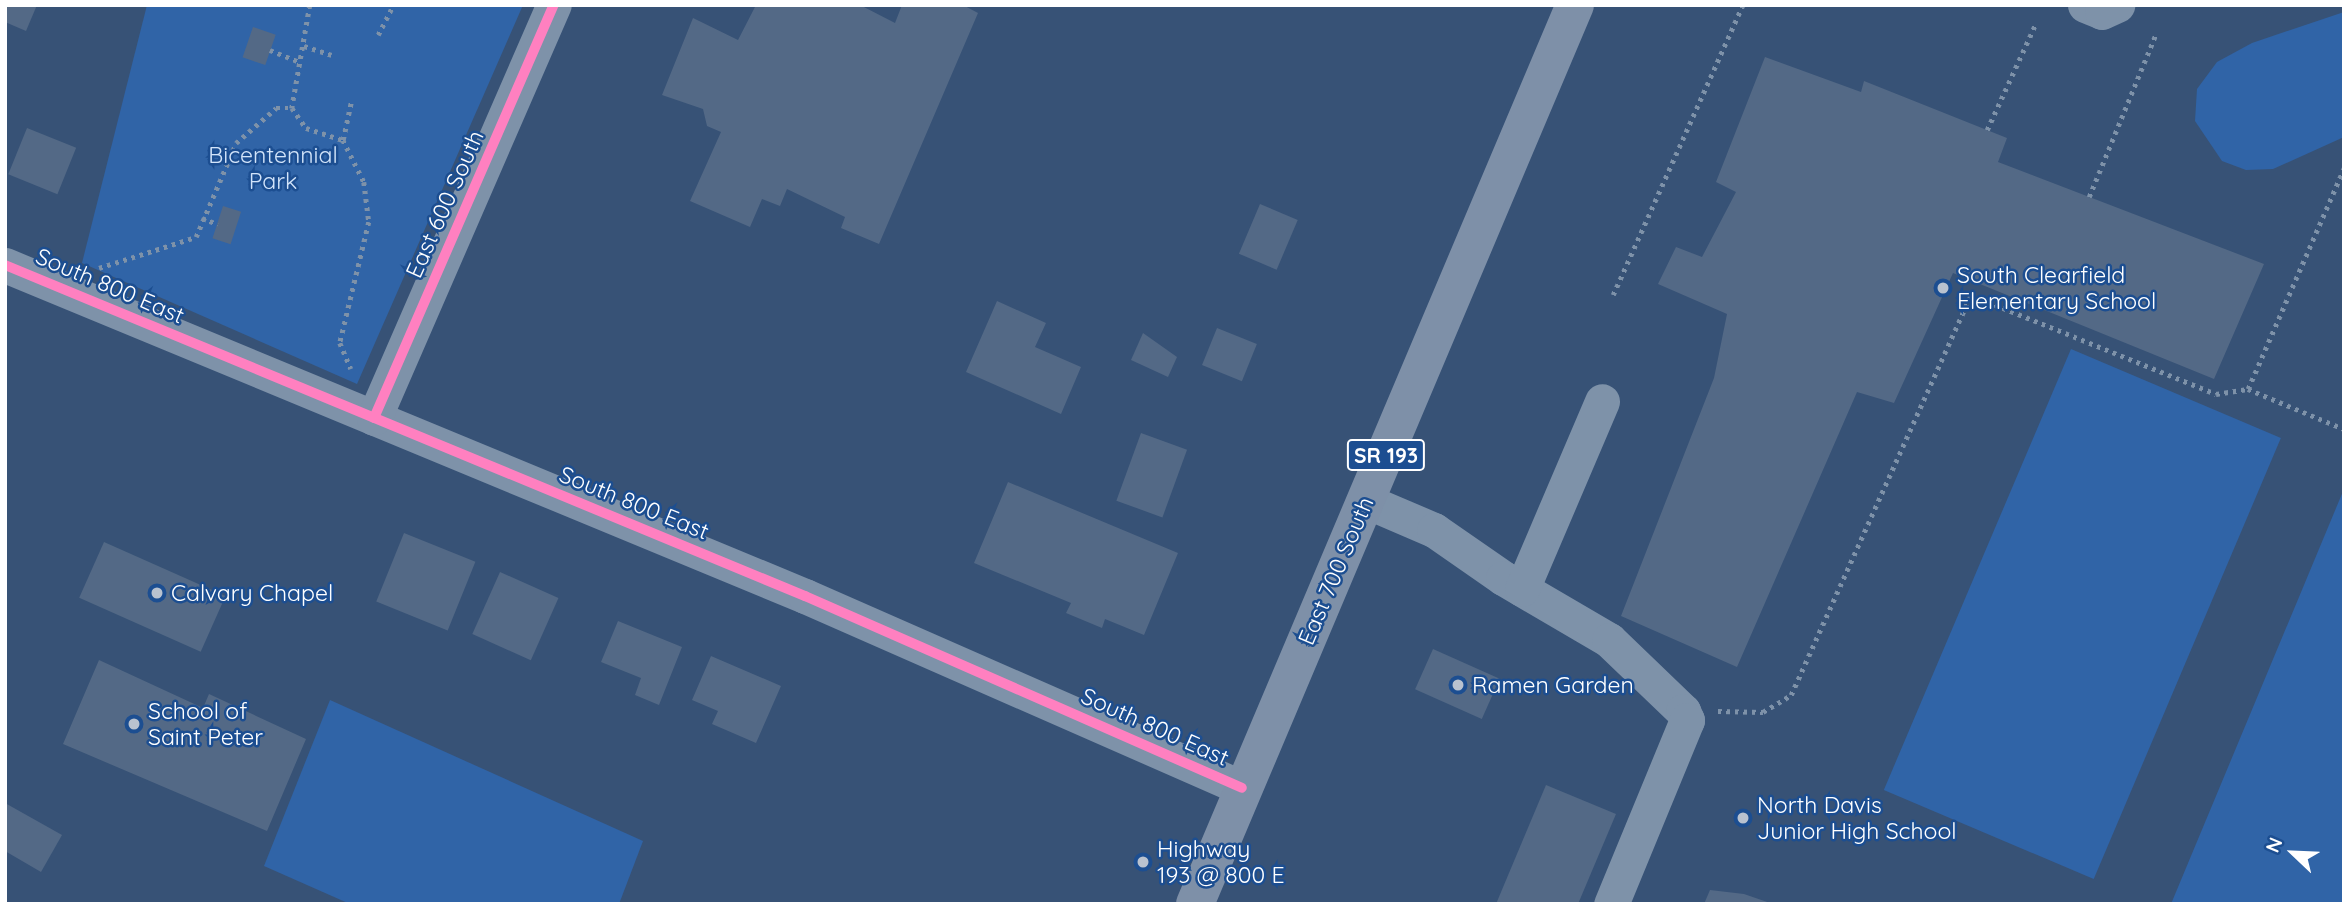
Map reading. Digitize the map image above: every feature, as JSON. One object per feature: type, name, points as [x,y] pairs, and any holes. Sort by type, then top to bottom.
[{"type":"main road","name":"East 700 South","points":[[1195,904],[1575,5]]},
{"type":"street","name":"East 600 South","points":[[374,418],[554,5]]},
{"type":"street","points":[[2085,5],[2102,12],[2118,5]]},
{"type":"street","name":"South 800 East","points":[[5,265],[805,596],[1242,788]]},
{"type":"street","points":[[1522,589],[1602,401]]},
{"type":"street","points":[[1366,501],[1434,530],[1522,589],[1609,640],[1683,711],[1687,720],[1611,904]]},
{"type":"path","points":[[310,5],[292,108],[306,128],[343,140]]},
{"type":"path","points":[[378,35],[393,5]]},
{"type":"path","points":[[1613,295],[1743,5]]},
{"type":"path","points":[[1987,130],[2036,23]]},
{"type":"path","points":[[2089,197],[2155,36]]},
{"type":"path","points":[[304,46],[332,55]]},
{"type":"path","points":[[270,50],[300,62]]},
{"type":"path","points":[[351,102],[343,140],[364,182],[369,222],[340,342],[351,370]]},
{"type":"path","points":[[101,263],[196,237],[236,143],[276,108],[292,108]]},
{"type":"path","points":[[2248,389],[2344,168]]},
{"type":"path","points":[[202,218],[218,224]]},
{"type":"path","points":[[1707,710],[1763,712],[1791,695],[1971,295],[2216,394],[2248,389],[2344,429]]},
{"type":"green space","name":"Bicentennial Park","points":[[147,5],[523,5],[357,384],[82,263]]},
{"type":"green space","points":[[2344,12],[2344,137],[2273,169],[2246,170],[2222,161],[2195,121],[2197,89],[2217,62],[2252,43]]},
{"type":"green space","points":[[2071,349],[2281,438],[2094,879],[1884,790]]},
{"type":"green space","points":[[2344,489],[2344,904],[2171,904]]},
{"type":"green space","points":[[330,700],[643,841],[619,904],[350,904],[264,866]]},
{"type":"building","points":[[5,5],[37,5],[26,31],[5,22]]},
{"type":"building","points":[[756,5],[860,5],[895,23],[902,5],[963,5],[978,13],[879,244],[841,228],[845,217],[787,189],[780,206],[762,199],[750,227],[690,201],[721,132],[707,126],[703,109],[662,95],[693,18],[738,40]]},
{"type":"building","points":[[253,27],[276,35],[265,65],[243,57]]},
{"type":"building","name":"South Clearfield Elementary School","points":[[1765,57],[1861,92],[1864,81],[2007,138],[1998,162],[2264,264],[2214,379],[1953,273],[1894,403],[1857,392],[1737,667],[1621,616],[1714,378],[1727,314],[1658,284],[1676,247],[1702,257],[1736,192],[1716,182]]},
{"type":"building","points":[[27,128],[76,148],[57,194],[8,174]]},
{"type":"building","points":[[1260,204],[1298,220],[1277,270],[1239,254]]},
{"type":"building","points":[[223,206],[241,212],[231,244],[212,238]]},
{"type":"building","points":[[997,301],[1046,323],[1035,347],[1081,367],[1061,414],[966,372]]},
{"type":"building","points":[[1217,328],[1257,344],[1242,381],[1202,365]]},
{"type":"building","points":[[1143,333],[1177,357],[1168,377],[1131,360]]},
{"type":"building","points":[[1141,433],[1187,450],[1162,517],[1116,501]]},
{"type":"building","points":[[1008,482],[1178,553],[1144,635],[1105,619],[1102,628],[1066,613],[1071,603],[974,563]]},
{"type":"building","points":[[404,533],[475,562],[448,630],[376,602]]},
{"type":"building","points":[[104,542],[226,596],[201,652],[79,598]]},
{"type":"building","points":[[500,572],[558,598],[531,660],[472,634]]},
{"type":"building","points":[[618,621],[682,647],[659,705],[635,695],[641,678],[601,662]]},
{"type":"building","name":"Ramen Garden","points":[[1433,649],[1500,679],[1482,719],[1415,689]]},
{"type":"building","points":[[711,656],[781,686],[756,743],[712,724],[718,711],[692,700]]},
{"type":"building","points":[[99,660],[203,708],[209,694],[306,739],[267,831],[63,744]]},
{"type":"building","points":[[1546,785],[1616,814],[1578,904],[1496,904]]},
{"type":"building","points":[[5,803],[62,835],[41,872],[5,851]]},
{"type":"building","points":[[1710,890],[1744,894],[1773,904],[1704,904]]},
{"type":"cycle path","points":[[374,418],[554,5]]},
{"type":"cycle path","points":[[5,265],[805,596],[1242,788]]},
{"type":"place","name":"South Clearfield Elementary School","points":[[1943,288]]},
{"type":"place","name":"Calvary Chapel","points":[[157,593]]},
{"type":"place","name":"Ramen Garden","points":[[1458,685]]},
{"type":"place","name":"School of Saint Peter","points":[[134,724]]},
{"type":"place","name":"North Davis Junior High School","points":[[1743,818]]},
{"type":"place","name":"Highway 193 @ 800 E","points":[[1143,862]]}]
